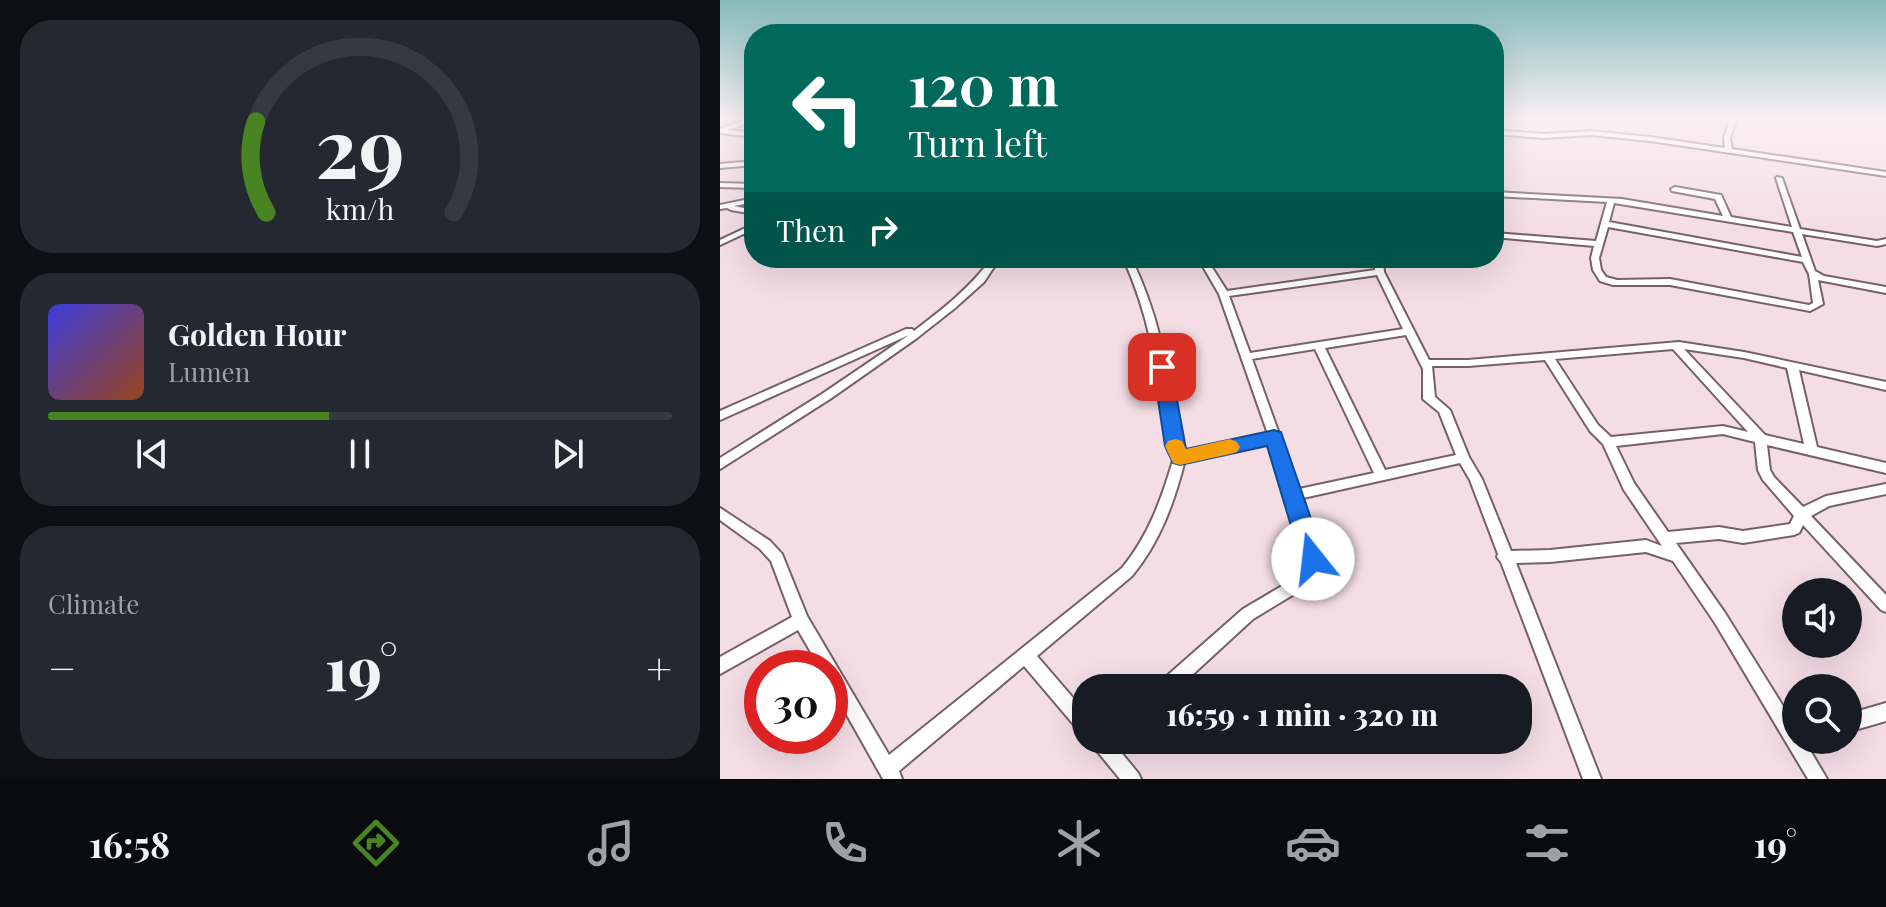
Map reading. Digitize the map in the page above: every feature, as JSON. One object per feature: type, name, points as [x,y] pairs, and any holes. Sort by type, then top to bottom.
[{"type":"street","points":[[1757,154],[1886,174]]},
{"type":"street","points":[[720,166],[744,164]]},
{"type":"street","points":[[1611,200],[1598,244],[1597,270],[1603,279],[1611,282],[1670,282],[1810,308],[1818,304],[1813,274],[1779,178]]},
{"type":"street","points":[[720,185],[744,186]]},
{"type":"street","points":[[1675,189],[1718,197],[1728,218]]},
{"type":"street","points":[[1504,195],[1611,200],[1877,244],[1886,241]]},
{"type":"street","points":[[724,207],[744,202]]},
{"type":"street","points":[[724,207],[744,210]]},
{"type":"street","points":[[1606,224],[1806,260]]},
{"type":"street","points":[[720,243],[744,231]]},
{"type":"street","points":[[1504,236],[1598,244]]},
{"type":"street","points":[[720,464],[928,323],[979,283],[989,268]]},
{"type":"street","points":[[848,700],[890,774],[1140,558],[1161,519],[1180,457],[1175,446],[1155,329],[1141,283],[1133,268]]},
{"type":"street","points":[[1182,674],[1248,614],[1308,575],[1313,559],[1295,495],[1247,357],[1224,294],[1208,268]]},
{"type":"street","points":[[1224,294],[1363,268]]},
{"type":"street","points":[[1380,268],[1425,363],[1429,399],[1444,410],[1463,458],[1476,479],[1592,779]]},
{"type":"street","points":[[1813,274],[1886,290]]},
{"type":"street","points":[[720,416],[928,323]]},
{"type":"street","points":[[1247,357],[1410,331]]},
{"type":"street","points":[[1425,363],[1468,363],[1675,345],[1710,348],[1886,386]]},
{"type":"street","points":[[1675,345],[1760,437],[1764,470],[1801,515],[1886,605]]},
{"type":"street","points":[[1319,346],[1382,476]]},
{"type":"street","points":[[1548,356],[1594,428],[1608,442],[1629,486],[1675,556],[1782,710]]},
{"type":"street","points":[[1792,365],[1811,449]]},
{"type":"street","points":[[1608,442],[1715,430],[1760,437],[1886,468]]},
{"type":"street","points":[[1180,457],[1274,437]]},
{"type":"street","points":[[1295,495],[1463,458]]},
{"type":"street","points":[[1646,546],[1660,532],[1719,533],[1743,537],[1782,533],[1794,529],[1801,515],[1826,501],[1886,489]]},
{"type":"street","points":[[720,513],[765,545],[777,558],[801,620],[819,650]]},
{"type":"street","points":[[1504,557],[1550,556],[1646,546],[1675,556]]},
{"type":"street","points":[[720,666],[801,620]]},
{"type":"street","points":[[1026,656],[1072,710]]},
{"type":"street","points":[[1862,719],[1886,712]]},
{"type":"street","points":[[1112,754],[1132,779]]},
{"type":"street","points":[[1806,754],[1818,779]]},
{"type":"slow traffic","points":[[1175,446],[1180,457],[1230,447]]},
{"type":"route","points":[[1162,367],[1175,446],[1180,457],[1274,437],[1313,559]]}]
